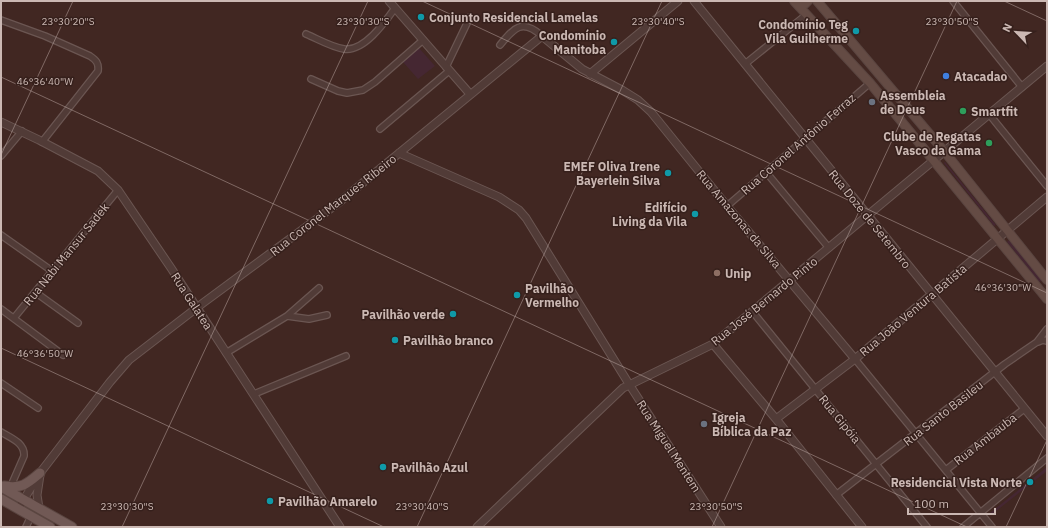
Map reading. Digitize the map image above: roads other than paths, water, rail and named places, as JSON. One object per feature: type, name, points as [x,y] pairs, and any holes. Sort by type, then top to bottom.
[{"type":"main road","points":[[794,1],[870,83],[1047,299]]},
{"type":"main road","points":[[799,1],[805,4],[808,1]]},
{"type":"main road","points":[[817,1],[944,151],[1007,231],[1046,276]]},
{"type":"main road","points":[[5,487],[14,488],[24,486],[40,473]]},
{"type":"main road","points":[[5,487],[72,527]]},
{"type":"main road","points":[[1,499],[31,516],[40,524],[50,527]]},
{"type":"street","points":[[389,1],[470,94]]},
{"type":"street","points":[[590,74],[678,1]]},
{"type":"street","name":"Rua Doze de Setembro","points":[[694,1],[1047,436]]},
{"type":"street","points":[[953,1],[1022,87]]},
{"type":"street","points":[[306,34],[339,48],[352,49],[379,29],[395,8]]},
{"type":"street","points":[[745,64],[806,15]]},
{"type":"street","points":[[380,129],[448,69],[470,17]]},
{"type":"street","points":[[1,20],[45,36],[90,56],[96,60],[99,66],[98,71],[42,142]]},
{"type":"street","name":"Rua Amazonas da Silva","points":[[500,45],[512,31],[526,26],[533,28],[574,63],[590,74],[638,100],[651,112],[992,527]]},
{"type":"street","points":[[399,153],[542,36]]},
{"type":"street","points":[[311,79],[338,91],[347,93],[363,90],[423,40]]},
{"type":"street","name":"Rua José Bernardo Pinto","points":[[477,527],[623,388],[713,344],[1047,66]]},
{"type":"street","name":"Rua Coronel Antônio Ferraz","points":[[727,206],[870,83]]},
{"type":"street","points":[[989,114],[1047,186]]},
{"type":"street","name":"Rua Galatea","points":[[1,122],[22,131],[98,171],[118,190],[254,394],[340,527]]},
{"type":"street","points":[[1,156],[22,131]]},
{"type":"street","name":"Rua Coronel Marques Ribeiro","points":[[18,508],[40,473],[110,382],[130,360],[196,308],[336,204],[399,153],[499,197],[520,210],[629,384]]},
{"type":"street","points":[[766,172],[829,248]]},
{"type":"street","name":"Rua Nabi Mansur Sadek","points":[[14,318],[118,190]]},
{"type":"street","name":"Rua João Ventura Batista","points":[[776,419],[855,359],[1047,197]]},
{"type":"street","points":[[1,234],[52,271]]},
{"type":"street","points":[[226,353],[287,316],[319,288]]},
{"type":"street","points":[[35,292],[78,323]]},
{"type":"street","points":[[1,309],[63,355]]},
{"type":"street","name":"Rua Gipóia","points":[[752,311],[927,527]]},
{"type":"street","points":[[287,316],[310,319],[327,315]]},
{"type":"street","name":"Rua Santo Basileu","points":[[836,495],[995,372],[1037,342],[1047,329]]},
{"type":"street","points":[[1037,342],[1044,340],[1047,341]]},
{"type":"street","points":[[713,344],[776,419],[862,527]]},
{"type":"street","points":[[254,394],[346,356]]},
{"type":"street","points":[[1,383],[38,408]]},
{"type":"street","name":"Rua Miguel Mentem","points":[[629,384],[721,527]]},
{"type":"street","name":"Rua Ambauba","points":[[946,470],[1024,408]]},
{"type":"street","points":[[1,432],[21,444],[24,451],[24,456],[5,487]]},
{"type":"street","points":[[963,527],[1047,458]]},
{"type":"street","points":[[39,508],[37,495],[40,473]]},
{"type":"street","points":[[26,527],[31,516]]},
{"type":"place","name":"Conjunto Residencial Lamelas","points":[[421,17]]},
{"type":"place","name":"Condomínio Teg Vila Guilherme","points":[[856,31]]},
{"type":"place","name":"Condomínio Manitoba","points":[[614,42]]},
{"type":"place","name":"Atacadao","points":[[946,76]]},
{"type":"place","name":"Assembleia de Deus","points":[[872,102]]},
{"type":"place","name":"Smartfit","points":[[963,111]]},
{"type":"place","name":"Clube de Regatas Vasco da Gama","points":[[989,143]]},
{"type":"place","name":"EMEF Oliva Irene Bayerlein Silva","points":[[668,173]]},
{"type":"place","name":"Edifício Living da Vila","points":[[695,214]]},
{"type":"place","name":"Unip","points":[[717,273]]},
{"type":"place","name":"Pavilhão Vermelho","points":[[517,295]]},
{"type":"place","name":"Pavilhão verde","points":[[453,314]]},
{"type":"place","name":"Pavilhão branco","points":[[395,340]]},
{"type":"place","name":"Igreja Bíblica da Paz","points":[[704,424]]},
{"type":"place","name":"Pavilhão Azul","points":[[383,467]]},
{"type":"place","name":"Residencial Vista Norte","points":[[1030,482]]},
{"type":"place","name":"Pavilhão Amarelo","points":[[270,501]]}]
